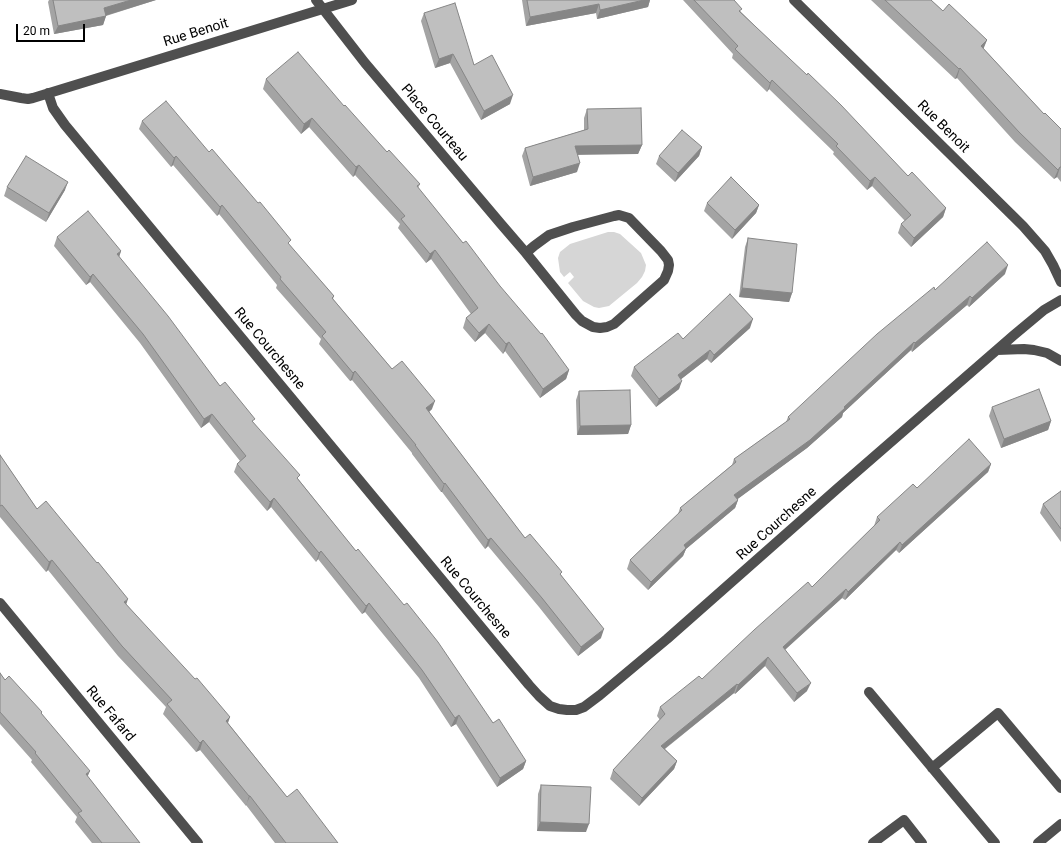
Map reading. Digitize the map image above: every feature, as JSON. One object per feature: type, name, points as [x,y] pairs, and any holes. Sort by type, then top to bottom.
[{"type":"street","name":"Place Courteau","points":[[316,0],[365,63],[582,321],[588,325],[600,328],[614,324],[664,280],[668,271],[668,260],[661,251],[629,218],[619,215],[580,224],[549,235],[526,253]]},
{"type":"street","name":"Rue Benoit","points":[[48,93],[352,0]]},
{"type":"street","name":"Rue Benoit","points":[[794,0],[1023,226],[1045,251],[1061,282]]},
{"type":"street","points":[[0,94],[28,99],[48,93]]},
{"type":"street","name":"Rue Courchesne","points":[[48,93],[53,108],[65,126],[529,685],[550,706],[559,709],[576,710],[584,707],[600,695],[667,639],[997,350],[1044,310],[1061,300]]},
{"type":"street","points":[[997,350],[1024,349],[1040,351],[1061,361]]},
{"type":"street","name":"Rue Fafard","points":[[0,603],[198,843]]},
{"type":"street","points":[[869,692],[994,843]]},
{"type":"street","points":[[932,768],[998,713],[1061,788]]},
{"type":"street","points":[[874,843],[904,820],[922,843]]},
{"type":"street","points":[[1038,843],[1061,824]]},
{"type":"shaded area","points":[[608,232],[620,234],[641,253],[646,265],[642,277],[637,283],[609,306],[599,308],[583,301],[568,283],[574,277],[570,272],[564,277],[560,272],[558,258],[560,252],[570,244]]},
{"type":"building","points":[[53,0],[131,0],[104,8],[106,16],[58,26]]},
{"type":"building","points":[[527,0],[644,0],[600,10],[599,4],[530,17]]},
{"type":"building","points":[[694,0],[734,0],[742,9],[739,11],[841,105],[908,176],[912,172],[946,208],[914,238],[901,224],[911,215],[875,177],[870,181],[836,146],[838,144],[772,80],[770,83],[735,49],[738,46]]},
{"type":"building","points":[[885,0],[931,0],[943,11],[949,4],[987,40],[981,46],[1044,114],[1045,113],[1061,129],[1061,167],[1058,170],[1019,132],[960,68],[959,69]]},
{"type":"building","points":[[455,3],[474,65],[492,55],[513,95],[484,111],[453,54],[439,59],[424,13]]},
{"type":"building","points":[[298,52],[344,106],[345,105],[387,152],[389,150],[420,184],[417,186],[463,243],[466,241],[500,286],[541,334],[542,333],[569,370],[543,389],[509,342],[506,344],[489,324],[479,333],[466,318],[478,308],[435,250],[430,254],[401,219],[405,216],[359,165],[356,167],[312,118],[304,124],[266,79]]},
{"type":"building","points":[[166,101],[209,152],[212,149],[258,203],[260,202],[291,240],[288,243],[334,296],[332,298],[392,369],[402,361],[435,401],[426,408],[525,538],[530,534],[562,572],[560,574],[604,629],[581,647],[491,538],[488,540],[445,483],[444,484],[416,445],[355,371],[353,373],[322,336],[326,332],[280,279],[281,277],[222,205],[220,207],[176,156],[174,158],[142,121]]},
{"type":"building","points":[[641,108],[642,145],[575,146],[580,163],[533,177],[525,148],[588,129],[587,109]]},
{"type":"building","points":[[682,130],[702,147],[678,173],[659,156]]},
{"type":"building","points":[[26,156],[68,182],[49,213],[7,187]]},
{"type":"building","points":[[731,177],[759,205],[735,230],[707,203]]},
{"type":"building","points":[[88,211],[121,251],[117,254],[168,316],[220,386],[225,382],[255,419],[252,421],[300,475],[297,478],[356,551],[358,549],[404,605],[407,603],[438,642],[493,723],[499,719],[526,761],[500,778],[459,715],[455,718],[422,670],[369,603],[366,606],[321,551],[319,553],[274,498],[270,502],[237,464],[246,456],[212,414],[204,419],[143,334],[93,274],[90,277],[57,237]]},
{"type":"building","points":[[748,238],[797,244],[792,293],[742,288]]},
{"type":"building","points":[[987,242],[1008,265],[972,298],[970,296],[915,343],[914,342],[810,440],[734,495],[738,500],[684,545],[686,548],[651,582],[630,560],[682,510],[680,508],[736,462],[734,459],[790,419],[788,417],[877,334],[934,287],[935,290]]},
{"type":"building","points":[[730,294],[753,319],[714,355],[710,350],[678,375],[682,381],[659,399],[634,367],[678,333],[683,339]]},
{"type":"building","points":[[1039,389],[1051,421],[1004,439],[992,407]]},
{"type":"building","points":[[630,390],[631,425],[580,426],[579,391]]},
{"type":"building","points":[[969,439],[991,464],[902,545],[900,542],[848,592],[846,589],[783,647],[811,683],[797,693],[768,657],[738,685],[737,684],[661,746],[677,761],[642,798],[613,770],[665,714],[660,707],[699,676],[702,679],[808,582],[812,587],[880,520],[877,517],[913,484],[917,488]]},
{"type":"building","points":[[0,455],[37,509],[46,501],[128,599],[124,602],[195,679],[197,678],[230,717],[226,721],[287,797],[297,789],[338,843],[286,843],[250,796],[203,740],[200,743],[167,704],[172,700],[122,646],[52,560],[49,562],[2,505],[0,506]]},
{"type":"building","points":[[1061,491],[1061,529],[1043,504]]},
{"type":"building","points":[[0,673],[5,680],[9,676],[42,712],[41,713],[90,771],[86,774],[140,843],[102,843],[78,813],[82,811],[35,753],[36,752],[0,712]]},
{"type":"building","points":[[541,785],[591,787],[589,824],[540,822]]}]
